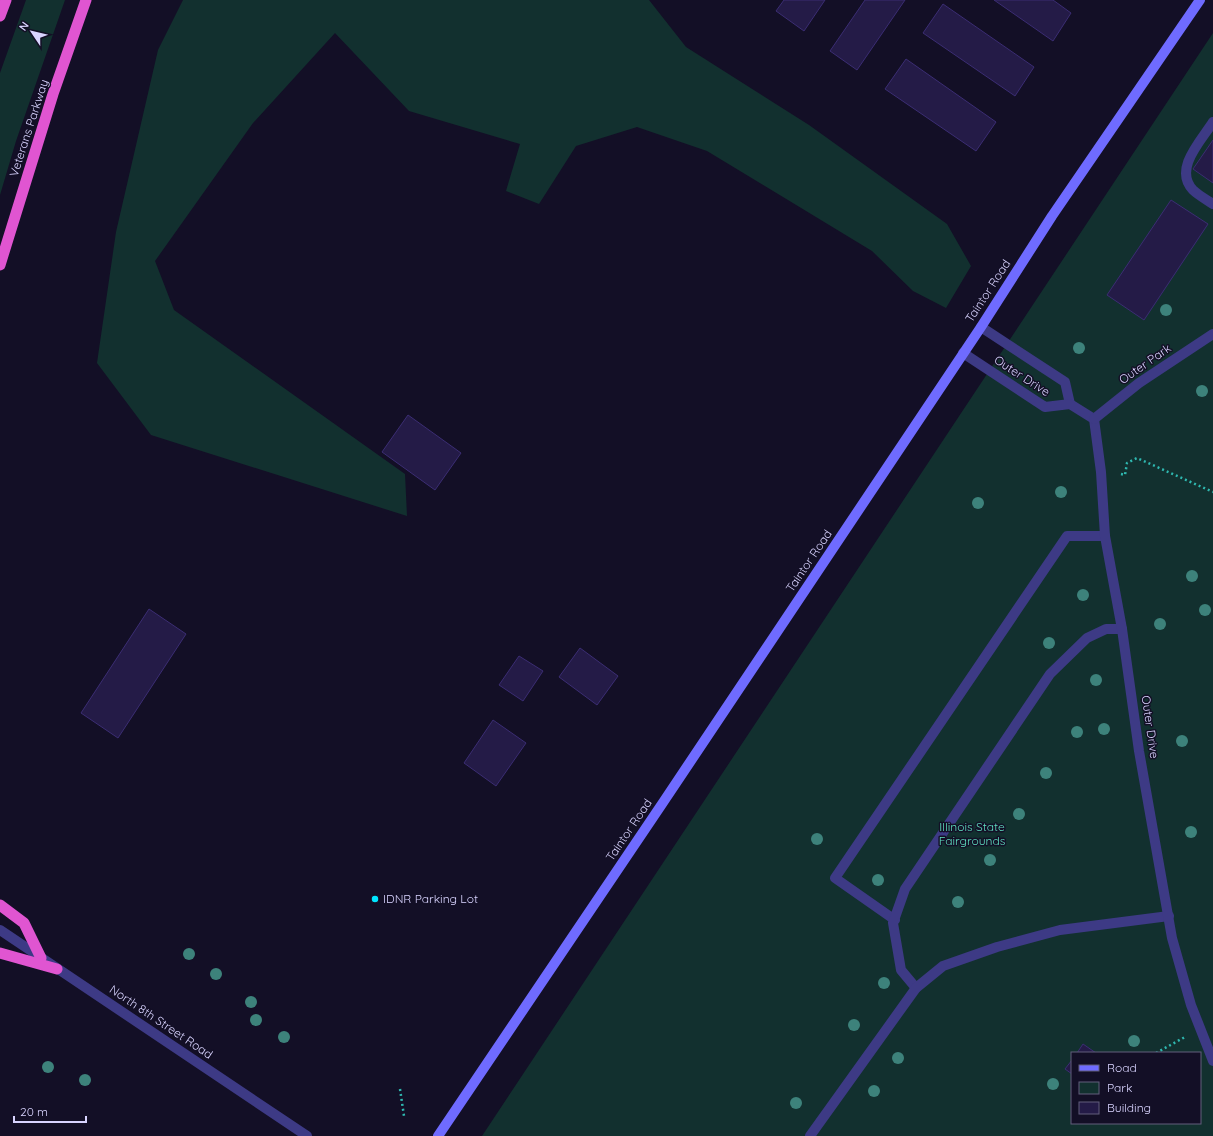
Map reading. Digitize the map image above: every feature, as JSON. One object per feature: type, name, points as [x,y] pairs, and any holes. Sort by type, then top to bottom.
[{"type":"highway","points":[[0,16],[6,0]]},
{"type":"highway","name":"Veterans Parkway","points":[[0,265],[53,94],[86,0]]},
{"type":"highway","points":[[0,905],[24,923],[41,958]]},
{"type":"highway","points":[[0,953],[57,969]]},
{"type":"main road","name":"Taintor Road","points":[[438,1136],[981,327],[1052,216],[1200,0]]},
{"type":"street","points":[[1213,122],[1187,162],[1186,178],[1193,190],[1213,204]]},
{"type":"street","name":"Outer Drive","points":[[963,353],[1045,407],[1070,404],[1065,382],[981,327]]},
{"type":"street","name":"Outer Park","points":[[1094,419],[1139,382],[1213,334]]},
{"type":"street","points":[[1070,404],[1094,419]]},
{"type":"street","name":"Outer Drive","points":[[1094,419],[1101,478],[1105,536],[1122,629],[1139,751],[1172,938],[1191,1005],[1213,1061]]},
{"type":"street","points":[[895,920],[835,878],[1067,536],[1105,536]]},
{"type":"street","points":[[916,988],[901,970],[893,923],[905,889],[1050,674],[1087,638],[1106,629],[1122,629]]},
{"type":"street","points":[[810,1136],[916,988],[943,966],[997,946],[1060,930],[1169,916]]},
{"type":"street","name":"North 8th Street Road","points":[[0,930],[307,1136]]},
{"type":"path","points":[[1121,474],[1125,475],[1127,464],[1138,458],[1213,492]]},
{"type":"path","points":[[1158,1052],[1200,1029]]},
{"type":"path","points":[[400,1089],[404,1116]]},
{"type":"green space","points":[[26,0],[65,0],[16,141],[0,195],[0,73]]},
{"type":"green space","points":[[183,0],[649,0],[686,47],[809,125],[947,224],[971,266],[946,308],[913,291],[872,251],[707,151],[637,127],[576,146],[539,204],[506,191],[520,144],[409,111],[335,33],[253,123],[155,261],[174,310],[405,474],[407,516],[151,435],[97,363],[116,232],[158,50]]},
{"type":"green space","name":"Illinois State Fairgrounds","points":[[1213,33],[1213,1136],[482,1136]]},
{"type":"building","points":[[784,0],[825,0],[804,31],[776,11]]},
{"type":"building","points":[[865,0],[905,0],[857,70],[830,51]]},
{"type":"building","points":[[994,0],[1053,0],[1071,13],[1053,41]]},
{"type":"building","points":[[943,4],[1034,67],[1015,96],[923,33]]},
{"type":"building","points":[[906,59],[996,122],[976,151],[885,89]]},
{"type":"building","points":[[1213,140],[1213,183],[1193,169]]},
{"type":"building","points":[[1171,200],[1208,224],[1144,320],[1107,295]]},
{"type":"building","points":[[408,415],[461,453],[435,490],[382,452]]},
{"type":"building","points":[[149,609],[186,634],[118,738],[81,713]]},
{"type":"building","points":[[580,648],[618,676],[597,705],[559,677]]},
{"type":"building","points":[[519,656],[543,671],[523,701],[499,685]]},
{"type":"building","points":[[493,720],[526,743],[496,786],[464,763]]},
{"type":"building","points":[[1083,1044],[1095,1052],[1078,1052]]},
{"type":"building","points":[[1071,1061],[1071,1073],[1065,1069]]},
{"type":"place","name":"IDNR Parking Lot","points":[[375,899]]}]
